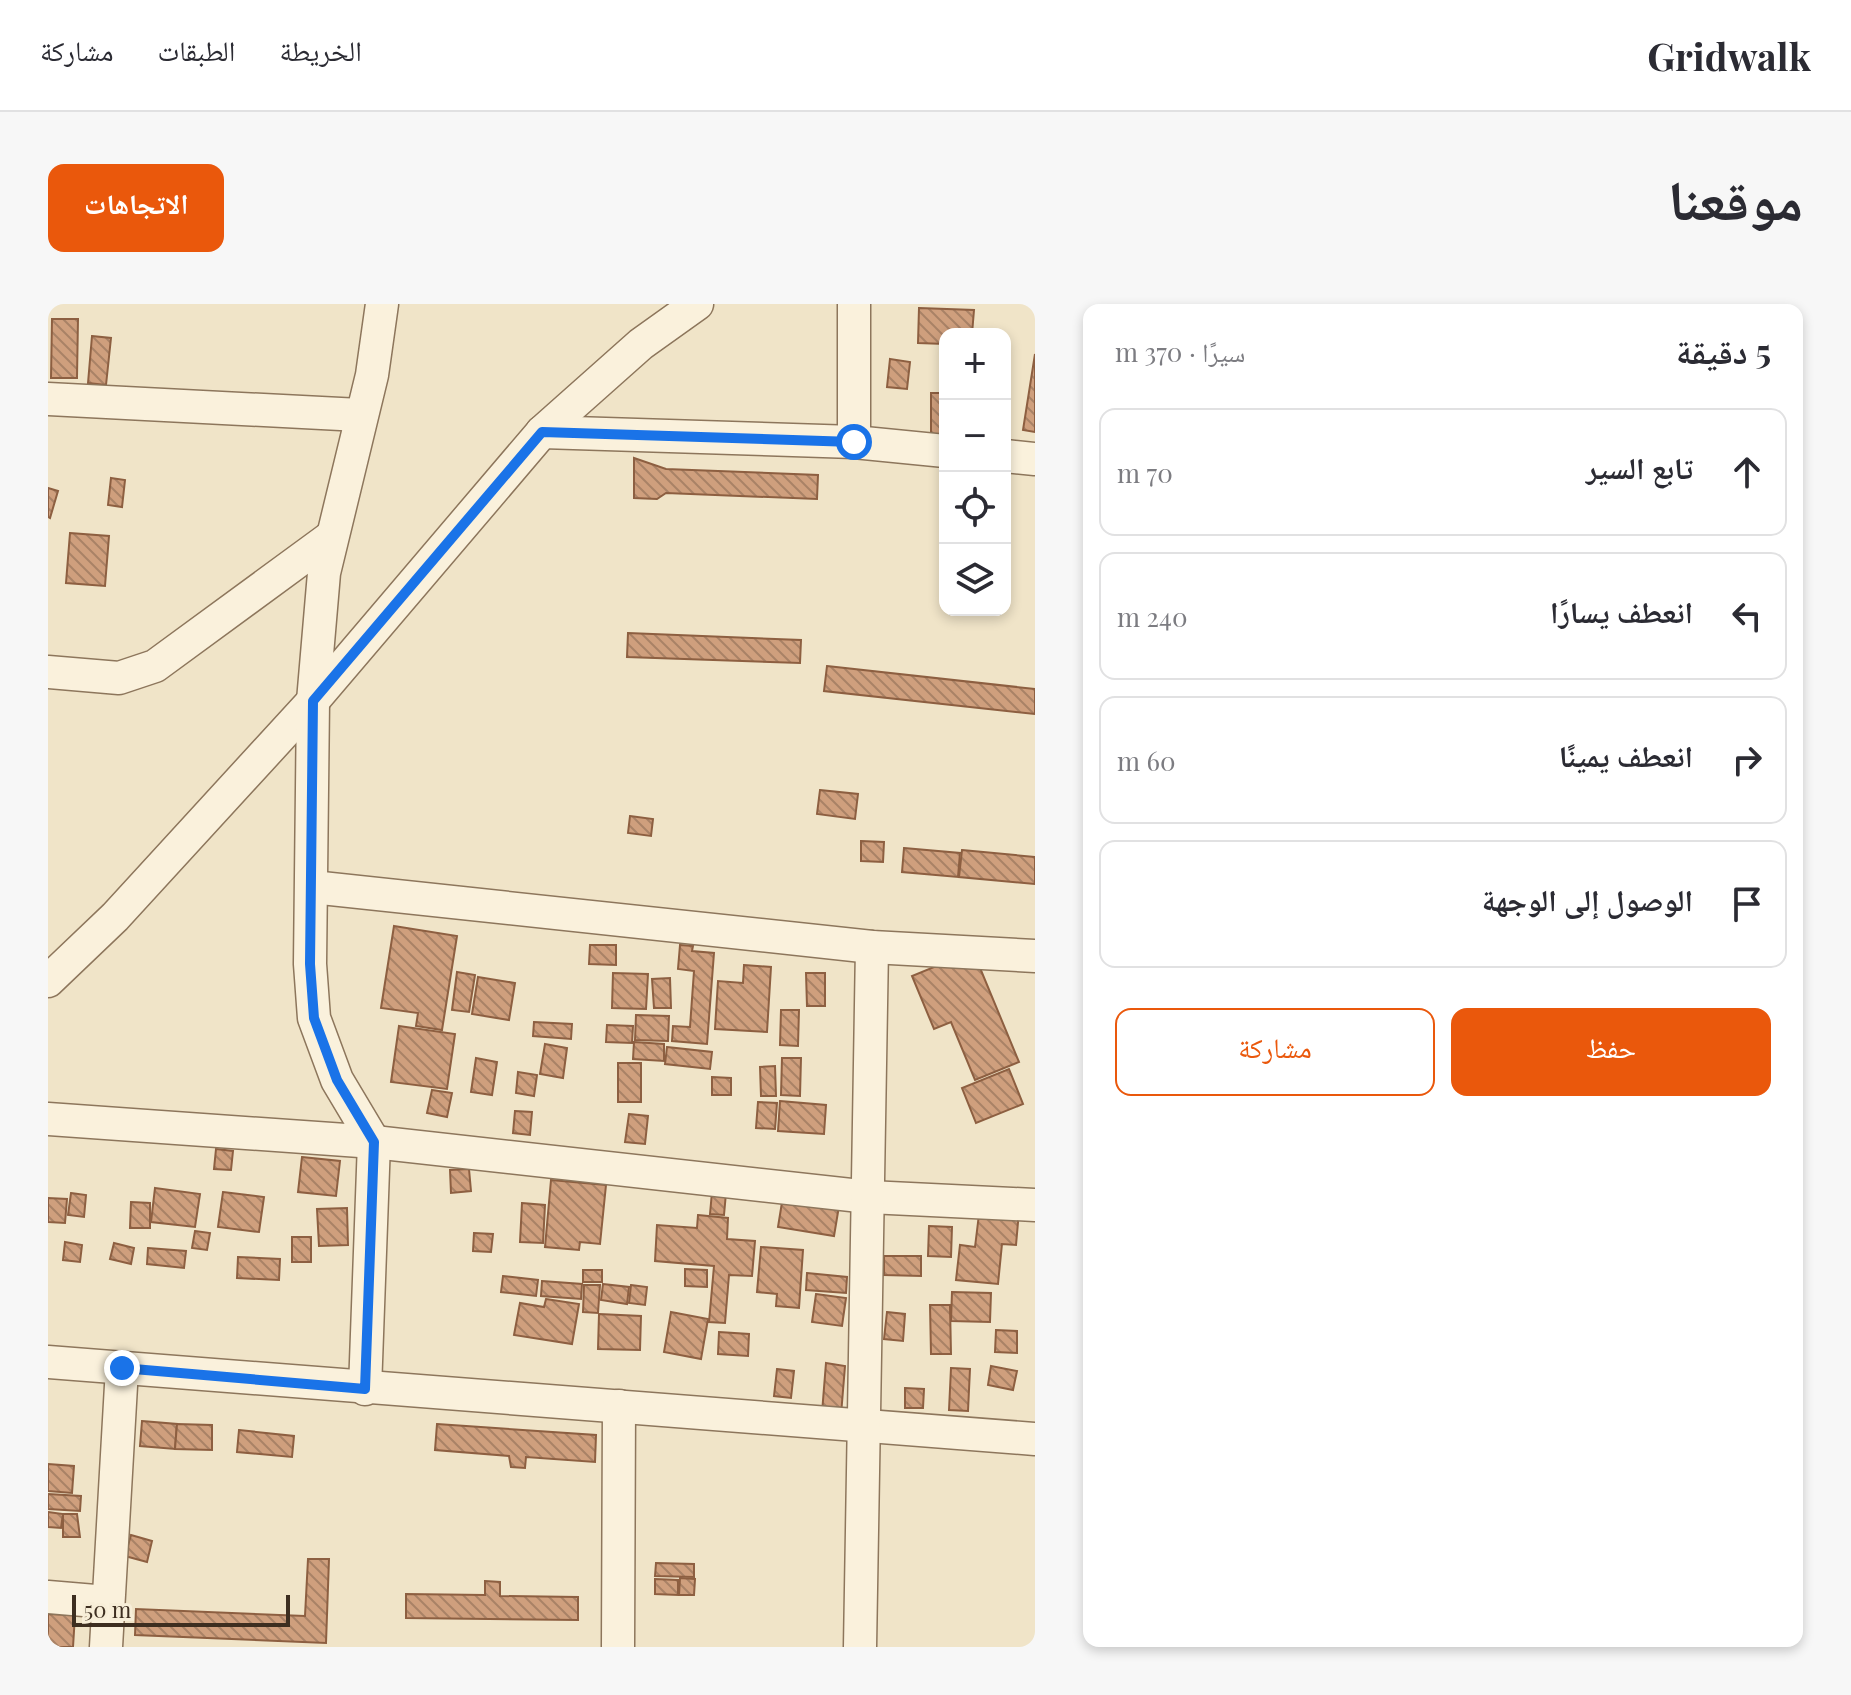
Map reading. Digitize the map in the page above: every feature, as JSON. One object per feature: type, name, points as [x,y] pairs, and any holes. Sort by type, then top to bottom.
[{"type":"street","points":[[365,1389],[374,1142],[337,1080],[314,1018],[310,964],[313,701],[324,573],[372,375],[382,304]]},
{"type":"street","points":[[48,981],[115,917],[313,701],[542,432],[641,344],[697,304]]},
{"type":"street","points":[[854,304],[854,442]]},
{"type":"street","points":[[48,399],[360,415]]},
{"type":"street","points":[[542,432],[854,442],[939,450]]},
{"type":"street","points":[[1011,457],[1035,459]]},
{"type":"street","points":[[48,672],[119,678],[155,666],[331,537]]},
{"type":"street","points":[[312,887],[872,947],[1035,956]]},
{"type":"street","points":[[860,1647],[867,1424],[872,947]]},
{"type":"street","points":[[48,1119],[374,1142],[869,1197],[1035,1205]]},
{"type":"street","points":[[48,1362],[1035,1439]]},
{"type":"street","points":[[106,1647],[122,1368]]},
{"type":"street","points":[[618,1647],[619,1406]]},
{"type":"street","points":[[48,1597],[107,1602]]},
{"type":"building","points":[[919,308],[974,310],[972,328],[939,328],[939,344],[918,343]]},
{"type":"building","points":[[52,319],[78,319],[77,378],[51,378]]},
{"type":"building","points":[[92,336],[111,338],[106,385],[88,383]]},
{"type":"building","points":[[1035,354],[1035,432],[1023,430]]},
{"type":"building","points":[[890,359],[910,362],[907,389],[887,387]]},
{"type":"building","points":[[931,393],[939,393],[939,435],[931,435]]},
{"type":"building","points":[[634,458],[666,469],[818,475],[817,499],[666,493],[657,499],[634,498]]},
{"type":"building","points":[[111,478],[125,480],[122,507],[108,505]]},
{"type":"building","points":[[48,488],[58,491],[50,518],[48,517]]},
{"type":"building","points":[[70,533],[109,536],[105,586],[66,583]]},
{"type":"building","points":[[628,633],[801,640],[800,663],[627,657]]},
{"type":"building","points":[[827,666],[1035,689],[1035,714],[824,691]]},
{"type":"building","points":[[820,790],[858,794],[855,819],[817,814]]},
{"type":"building","points":[[630,816],[653,819],[651,836],[628,833]]},
{"type":"building","points":[[861,841],[884,842],[883,862],[861,861]]},
{"type":"building","points":[[904,848],[960,853],[958,877],[902,872]]},
{"type":"building","points":[[962,850],[1035,857],[1035,884],[959,877]]},
{"type":"building","points":[[394,926],[457,936],[442,1030],[416,1026],[418,1013],[381,1008]]},
{"type":"building","points":[[590,945],[616,945],[616,965],[589,964]]},
{"type":"building","points":[[680,945],[693,946],[692,951],[714,953],[707,1044],[672,1041],[673,1026],[690,1027],[694,971],[678,969]]},
{"type":"building","points":[[973,951],[1019,1062],[975,1080],[951,1022],[934,1029],[912,976]]},
{"type":"building","points":[[744,965],[771,967],[767,1032],[715,1029],[718,981],[743,983]]},
{"type":"building","points":[[457,972],[475,975],[469,1012],[452,1010]]},
{"type":"building","points":[[613,973],[648,974],[646,1009],[612,1008]]},
{"type":"building","points":[[806,973],[825,973],[825,1006],[807,1006]]},
{"type":"building","points":[[478,977],[515,983],[509,1020],[472,1014]]},
{"type":"building","points":[[670,978],[671,1008],[654,1008],[652,979]]},
{"type":"building","points":[[781,1010],[799,1010],[798,1046],[780,1045]]},
{"type":"building","points":[[636,1015],[669,1016],[668,1041],[635,1040]]},
{"type":"building","points":[[534,1022],[572,1024],[571,1039],[533,1036]]},
{"type":"building","points":[[607,1025],[633,1026],[632,1043],[606,1042]]},
{"type":"building","points":[[399,1026],[455,1034],[447,1089],[391,1082]]},
{"type":"building","points":[[634,1042],[664,1044],[664,1061],[633,1059]]},
{"type":"building","points":[[545,1044],[567,1048],[563,1078],[540,1074]]},
{"type":"building","points":[[667,1047],[712,1052],[710,1069],[665,1064]]},
{"type":"building","points":[[476,1058],[497,1062],[492,1095],[471,1092]]},
{"type":"building","points":[[782,1058],[801,1058],[800,1096],[781,1095]]},
{"type":"building","points":[[618,1063],[641,1063],[641,1102],[618,1102]]},
{"type":"building","points":[[775,1066],[776,1096],[761,1096],[760,1067]]},
{"type":"building","points":[[1009,1069],[1023,1104],[976,1123],[962,1088]]},
{"type":"building","points":[[518,1072],[537,1075],[534,1096],[516,1093]]},
{"type":"building","points":[[712,1077],[731,1078],[731,1095],[712,1095]]},
{"type":"building","points":[[432,1090],[452,1093],[447,1117],[427,1113]]},
{"type":"building","points":[[780,1101],[826,1105],[824,1134],[778,1131]]},
{"type":"building","points":[[758,1102],[777,1103],[775,1129],[756,1128]]},
{"type":"building","points":[[515,1111],[532,1112],[530,1135],[513,1133]]},
{"type":"building","points":[[629,1114],[648,1116],[645,1144],[625,1142]]},
{"type":"building","points":[[216,1149],[233,1151],[231,1170],[214,1169]]},
{"type":"building","points":[[302,1157],[340,1161],[336,1196],[298,1192]]},
{"type":"building","points":[[469,1169],[471,1191],[451,1193],[450,1170]]},
{"type":"building","points":[[551,1180],[606,1185],[600,1244],[580,1242],[579,1250],[545,1247]]},
{"type":"building","points":[[155,1188],[200,1194],[195,1227],[151,1222]]},
{"type":"building","points":[[784,1190],[840,1200],[834,1236],[778,1227]]},
{"type":"building","points":[[223,1192],[264,1197],[259,1232],[218,1227]]},
{"type":"building","points":[[712,1192],[726,1193],[724,1215],[710,1214]]},
{"type":"building","points":[[71,1193],[86,1195],[84,1217],[68,1215]]},
{"type":"building","points":[[48,1198],[67,1199],[65,1223],[48,1222]]},
{"type":"building","points":[[131,1202],[150,1203],[150,1228],[130,1228]]},
{"type":"building","points":[[522,1203],[545,1205],[543,1243],[520,1242]]},
{"type":"building","points":[[980,1206],[1019,1211],[1016,1245],[1002,1244],[998,1284],[956,1280],[960,1245],[975,1247]]},
{"type":"building","points":[[347,1208],[348,1245],[319,1246],[317,1209]]},
{"type":"building","points":[[698,1215],[728,1218],[727,1239],[755,1241],[752,1276],[729,1275],[725,1323],[709,1322],[714,1266],[655,1261],[657,1225],[697,1228]]},
{"type":"building","points":[[929,1226],[952,1227],[951,1257],[928,1256]]},
{"type":"building","points":[[195,1231],[210,1233],[207,1250],[192,1248]]},
{"type":"building","points":[[474,1233],[493,1234],[491,1252],[473,1251]]},
{"type":"building","points":[[292,1237],[311,1237],[311,1262],[292,1262]]},
{"type":"building","points":[[65,1242],[82,1245],[80,1262],[63,1260]]},
{"type":"building","points":[[114,1243],[134,1248],[131,1264],[110,1259]]},
{"type":"building","points":[[761,1247],[803,1250],[799,1308],[776,1306],[777,1294],[757,1292]]},
{"type":"building","points":[[148,1248],[186,1251],[184,1268],[147,1264]]},
{"type":"building","points":[[884,1256],[921,1256],[921,1276],[884,1275]]},
{"type":"building","points":[[238,1257],[280,1259],[279,1280],[237,1278]]},
{"type":"building","points":[[685,1269],[707,1270],[707,1287],[685,1286]]},
{"type":"building","points":[[583,1270],[602,1270],[602,1282],[583,1282]]},
{"type":"building","points":[[807,1273],[847,1277],[846,1293],[806,1290]]},
{"type":"building","points":[[503,1276],[538,1280],[536,1296],[501,1292]]},
{"type":"building","points":[[542,1281],[582,1284],[581,1299],[541,1296]]},
{"type":"building","points":[[603,1284],[629,1287],[627,1304],[601,1300]]},
{"type":"building","points":[[584,1285],[600,1285],[598,1313],[583,1312]]},
{"type":"building","points":[[631,1285],[647,1287],[645,1305],[629,1303]]},
{"type":"building","points":[[952,1292],[991,1293],[990,1322],[951,1321]]},
{"type":"building","points":[[816,1294],[846,1298],[842,1326],[812,1322]]},
{"type":"building","points":[[546,1299],[579,1304],[572,1344],[514,1335],[520,1303],[544,1307]]},
{"type":"building","points":[[930,1305],[950,1305],[951,1354],[931,1354]]},
{"type":"building","points":[[671,1312],[708,1319],[701,1359],[664,1352]]},
{"type":"building","points":[[887,1312],[905,1314],[903,1341],[884,1339]]},
{"type":"building","points":[[599,1314],[641,1316],[640,1350],[598,1349]]},
{"type":"building","points":[[996,1330],[1017,1331],[1017,1353],[995,1352]]},
{"type":"building","points":[[719,1332],[749,1334],[748,1356],[718,1354]]},
{"type":"building","points":[[826,1363],[845,1366],[841,1415],[822,1413]]},
{"type":"building","points":[[991,1366],[1017,1371],[1013,1390],[988,1385]]},
{"type":"building","points":[[951,1368],[970,1369],[968,1411],[949,1410]]},
{"type":"building","points":[[777,1369],[794,1371],[791,1398],[774,1396]]},
{"type":"building","points":[[905,1388],[924,1389],[923,1408],[905,1408]]},
{"type":"building","points":[[142,1421],[177,1424],[175,1449],[140,1446]]},
{"type":"building","points":[[177,1424],[212,1425],[212,1450],[175,1449]]},
{"type":"building","points":[[437,1424],[596,1435],[595,1462],[526,1457],[525,1468],[511,1467],[509,1456],[435,1450]]},
{"type":"building","points":[[239,1430],[294,1436],[292,1457],[237,1452]]},
{"type":"building","points":[[48,1464],[74,1466],[72,1493],[48,1491]]},
{"type":"building","points":[[48,1494],[81,1496],[80,1511],[48,1509]]},
{"type":"building","points":[[48,1512],[63,1514],[61,1528],[48,1527]]},
{"type":"building","points":[[63,1514],[77,1514],[80,1537],[63,1537]]},
{"type":"building","points":[[131,1535],[152,1541],[147,1562],[125,1556]]},
{"type":"building","points":[[308,1559],[329,1559],[326,1643],[135,1635],[136,1609],[305,1616]]},
{"type":"building","points":[[656,1563],[694,1564],[694,1577],[655,1576]]},
{"type":"building","points":[[680,1578],[695,1579],[694,1595],[679,1595]]},
{"type":"building","points":[[655,1579],[678,1580],[678,1595],[655,1594]]},
{"type":"building","points":[[485,1581],[500,1582],[500,1596],[578,1597],[578,1620],[406,1618],[406,1594],[485,1595]]},
{"type":"building","points":[[48,1614],[75,1615],[73,1647],[48,1647]]},
{"type":"route","points":[[122,1368],[365,1389],[374,1142],[337,1080],[314,1018],[310,964],[313,701],[542,432],[854,442]]}]
